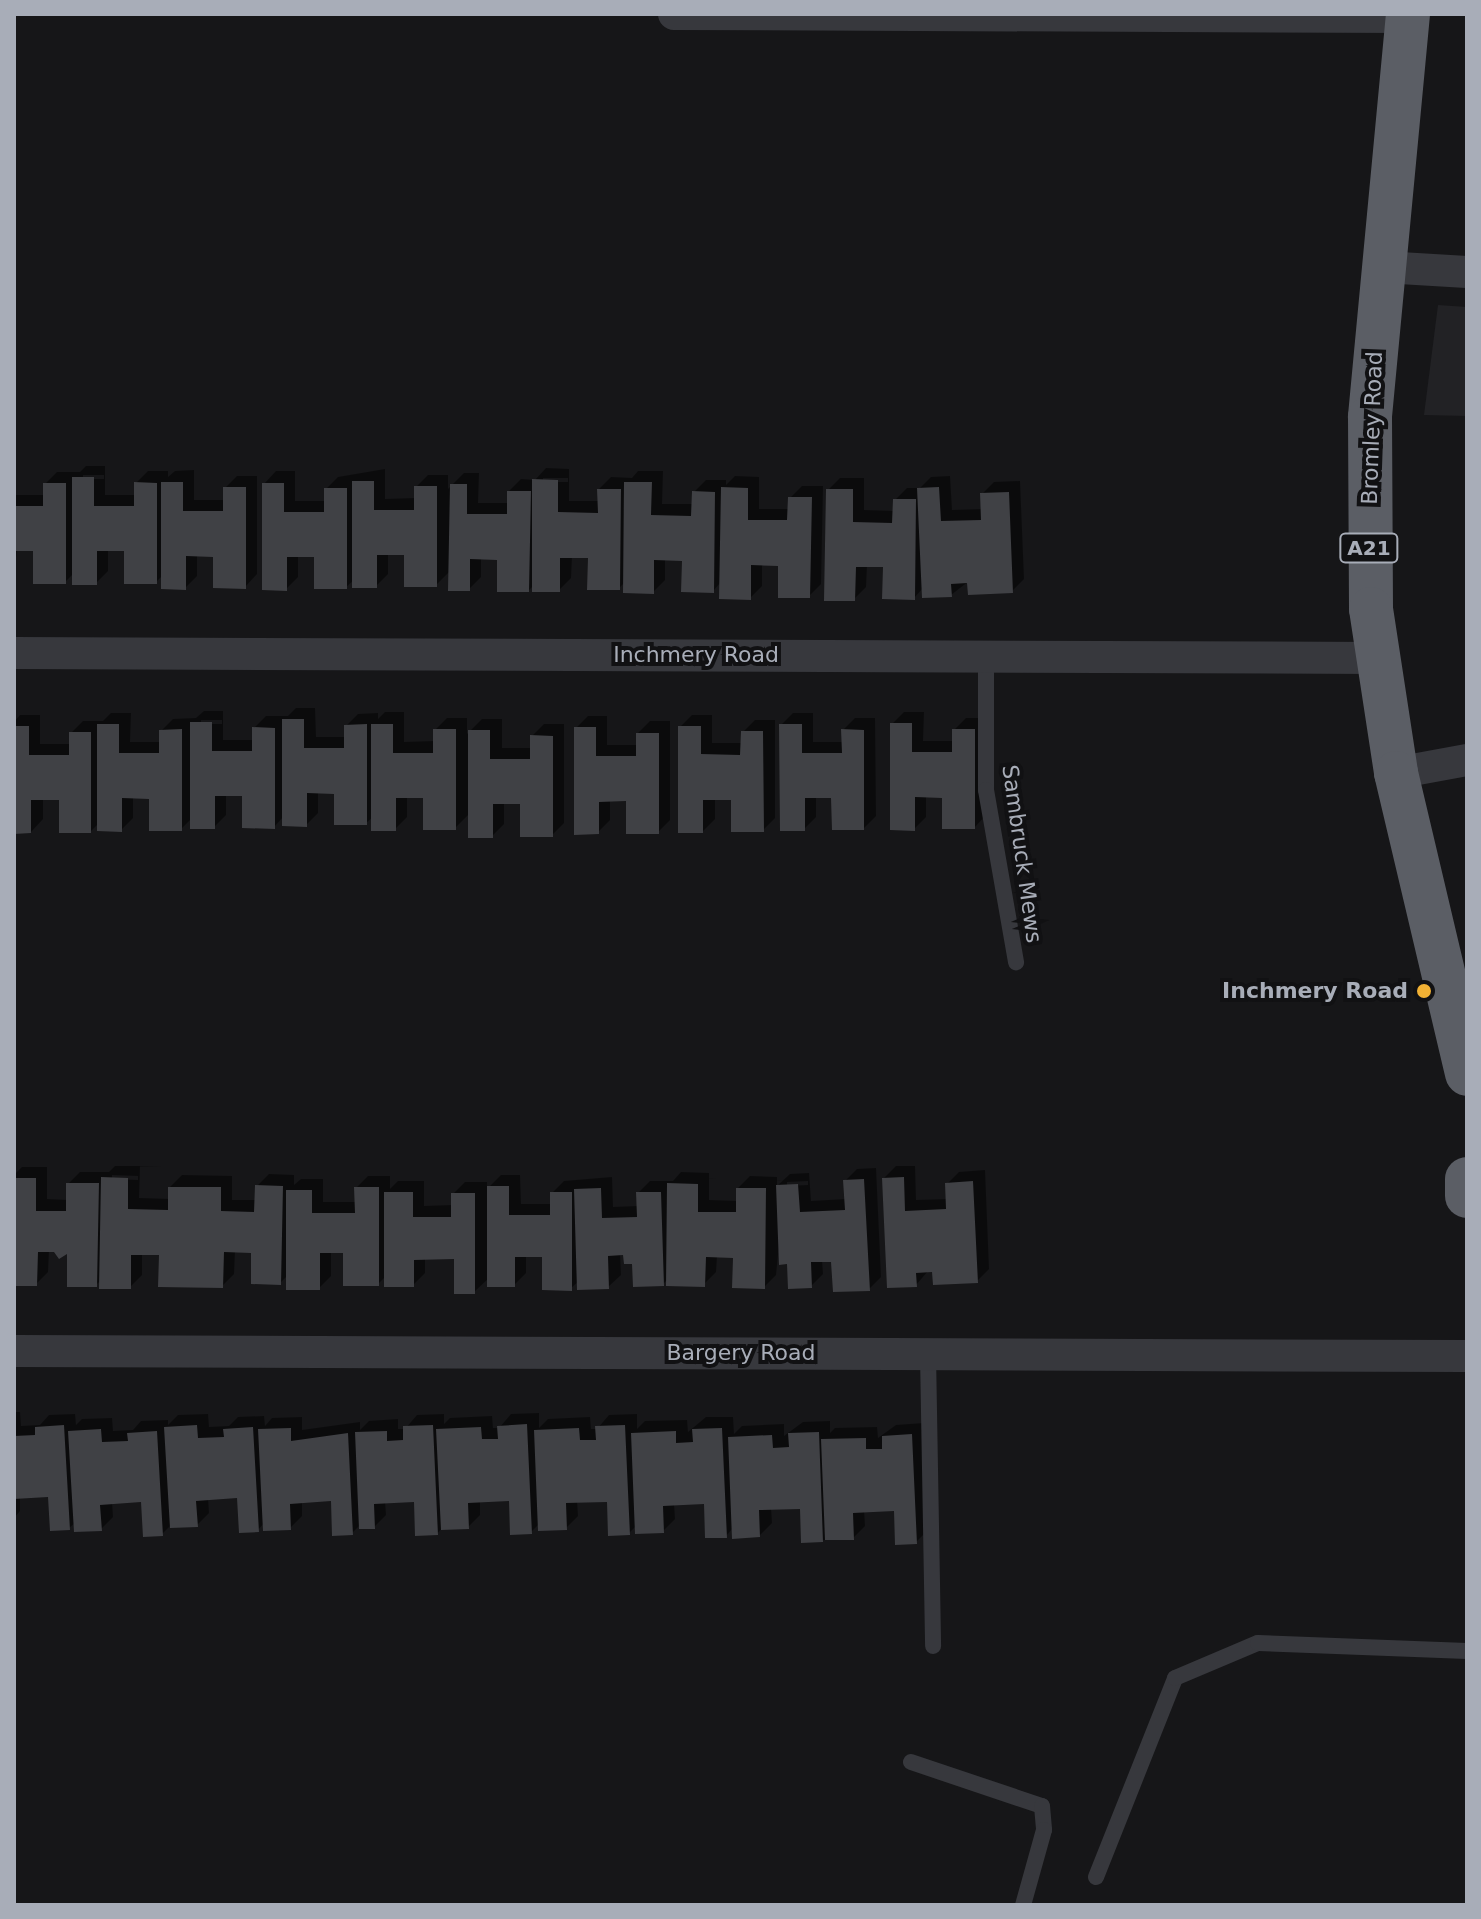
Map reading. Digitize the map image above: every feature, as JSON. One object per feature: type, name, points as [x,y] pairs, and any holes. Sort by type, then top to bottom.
[{"type":"highway","name":"Bromley Road","points":[[1408,15],[1383,267],[1368,485],[1377,658],[1396,773],[1467,1074]]},
{"type":"highway","points":[[1467,1179],[1467,1196]]},
{"type":"street","points":[[674,14],[1408,15]]},
{"type":"street","points":[[1383,267],[1467,272]]},
{"type":"street","name":"Inchmery Road","points":[[14,653],[1377,658]]},
{"type":"street","points":[[1396,773],[1467,760]]},
{"type":"street","name":"Bargery Road","points":[[14,1351],[1467,1356]]},
{"type":"lane","name":"Sambruck Mews","points":[[986,656],[986,790],[1016,962]]},
{"type":"lane","points":[[928,1354],[933,1646]]},
{"type":"lane","points":[[1096,1877],[1175,1678],[1258,1643],[1467,1651]]},
{"type":"lane","points":[[911,1762],[1042,1806],[1044,1830],[1023,1905]]},
{"type":"shaded area","points":[[1438,305],[1467,307],[1467,416],[1424,415]]},
{"type":"building","points":[[72,477],[94,477],[94,506],[134,506],[134,482],[157,483],[157,584],[124,584],[124,551],[97,551],[97,585],[72,585]]},
{"type":"building","points":[[532,479],[558,480],[558,512],[598,513],[597,489],[621,489],[620,590],[587,590],[588,558],[560,558],[560,592],[532,592]]},
{"type":"building","points":[[352,481],[374,481],[374,510],[414,510],[414,486],[437,486],[437,587],[404,587],[404,555],[377,555],[377,588],[352,588]]},
{"type":"building","points":[[161,482],[183,482],[183,511],[223,511],[223,487],[246,487],[246,589],[213,588],[213,557],[186,556],[186,590],[161,589]]},
{"type":"building","points":[[624,482],[652,482],[651,515],[691,516],[692,491],[715,492],[714,593],[681,592],[682,561],[654,560],[654,594],[623,593]]},
{"type":"building","points":[[43,483],[66,483],[66,584],[33,584],[33,551],[14,551],[14,506],[43,506]]},
{"type":"building","points":[[262,483],[284,483],[284,512],[324,512],[324,488],[347,488],[347,589],[314,589],[314,557],[287,557],[287,591],[262,590]]},
{"type":"building","points":[[450,484],[467,484],[467,514],[507,514],[507,491],[531,491],[529,592],[497,592],[497,560],[470,559],[470,591],[448,591]]},
{"type":"building","points":[[721,487],[748,488],[748,520],[787,520],[788,497],[812,497],[810,598],[778,598],[778,566],[751,565],[751,600],[719,599]]},
{"type":"building","points":[[939,487],[941,521],[981,520],[980,493],[1009,492],[1013,593],[968,595],[967,583],[951,584],[952,597],[922,598],[917,488]]},
{"type":"building","points":[[826,489],[853,489],[853,522],[892,523],[893,499],[916,499],[915,600],[882,599],[883,567],[856,567],[855,601],[824,601]]},
{"type":"building","points":[[282,719],[304,719],[304,748],[344,748],[344,725],[367,724],[367,825],[334,825],[334,794],[307,793],[307,827],[282,826]]},
{"type":"building","points":[[190,722],[212,722],[212,751],[252,751],[252,727],[275,728],[275,829],[242,828],[242,796],[215,796],[215,829],[190,829]]},
{"type":"building","points":[[890,723],[912,723],[912,752],[952,752],[952,729],[975,729],[975,829],[942,829],[942,798],[915,797],[915,831],[890,830]]},
{"type":"building","points":[[97,724],[119,724],[119,753],[159,753],[159,730],[182,729],[182,831],[149,831],[149,799],[122,798],[122,832],[97,831]]},
{"type":"building","points":[[371,724],[393,724],[393,753],[433,753],[433,729],[456,729],[456,830],[423,830],[423,798],[396,798],[396,831],[371,831]]},
{"type":"building","points":[[779,724],[802,724],[802,753],[842,753],[841,729],[864,730],[864,830],[832,830],[831,798],[805,798],[805,831],[780,831]]},
{"type":"building","points":[[14,726],[29,726],[29,755],[69,755],[69,732],[91,732],[91,833],[59,833],[59,800],[31,800],[31,833],[14,834]]},
{"type":"building","points":[[678,726],[701,726],[701,754],[740,755],[741,731],[763,731],[764,832],[731,832],[731,800],[703,800],[703,833],[678,833]]},
{"type":"building","points":[[574,727],[596,727],[596,756],[636,756],[636,733],[659,733],[659,834],[626,834],[626,801],[599,802],[599,834],[574,835]]},
{"type":"building","points":[[468,730],[490,730],[490,759],[530,759],[530,735],[553,736],[553,837],[520,837],[520,804],[493,804],[493,838],[468,838]]},
{"type":"building","points":[[101,1177],[128,1178],[128,1209],[168,1210],[168,1187],[221,1187],[221,1211],[254,1212],[255,1185],[283,1186],[281,1285],[251,1284],[251,1253],[224,1252],[223,1288],[158,1287],[159,1255],[131,1255],[131,1289],[99,1289]]},
{"type":"building","points":[[904,1177],[905,1211],[946,1209],[945,1183],[973,1181],[978,1283],[933,1285],[932,1272],[916,1273],[917,1287],[887,1288],[882,1178]]},
{"type":"building","points":[[14,1178],[36,1178],[36,1211],[66,1211],[66,1183],[99,1183],[97,1287],[67,1287],[67,1254],[59,1259],[54,1252],[38,1252],[37,1286],[14,1286]]},
{"type":"building","points":[[864,1179],[870,1291],[833,1292],[831,1262],[811,1262],[812,1288],[788,1289],[787,1264],[779,1265],[776,1185],[798,1184],[800,1212],[845,1210],[843,1180]]},
{"type":"building","points":[[667,1183],[698,1184],[698,1212],[736,1212],[736,1188],[766,1188],[765,1289],[732,1288],[733,1258],[706,1257],[705,1287],[666,1286]]},
{"type":"building","points":[[487,1186],[509,1186],[509,1215],[550,1215],[550,1192],[572,1192],[572,1291],[542,1290],[542,1257],[515,1257],[515,1287],[487,1287]]},
{"type":"building","points":[[354,1187],[379,1187],[379,1286],[343,1286],[343,1253],[320,1253],[320,1290],[286,1290],[286,1190],[312,1190],[312,1213],[355,1213]]},
{"type":"building","points":[[601,1188],[602,1218],[637,1217],[636,1192],[661,1192],[664,1286],[633,1287],[632,1264],[624,1264],[623,1255],[608,1256],[609,1289],[577,1290],[574,1189]]},
{"type":"building","points":[[384,1192],[413,1192],[413,1217],[451,1217],[451,1193],[475,1193],[475,1294],[454,1294],[454,1259],[414,1260],[414,1287],[384,1287]]},
{"type":"building","points":[[527,1424],[532,1534],[510,1535],[509,1501],[468,1503],[469,1529],[441,1530],[436,1429],[481,1427],[482,1439],[498,1439],[497,1426]]},
{"type":"building","points":[[64,1425],[70,1530],[50,1531],[48,1497],[14,1499],[14,1436],[35,1435],[35,1427]]},
{"type":"building","points":[[197,1425],[198,1438],[224,1437],[223,1429],[253,1427],[259,1532],[239,1533],[237,1498],[196,1501],[198,1527],[170,1528],[164,1427]]},
{"type":"building","points":[[433,1425],[438,1535],[415,1536],[414,1502],[374,1504],[375,1529],[359,1529],[355,1432],[387,1431],[387,1441],[403,1440],[403,1426]]},
{"type":"building","points":[[625,1425],[630,1535],[608,1536],[607,1502],[566,1503],[567,1530],[538,1531],[534,1430],[579,1428],[580,1440],[596,1440],[595,1426]]},
{"type":"building","points":[[291,1428],[291,1441],[348,1433],[353,1535],[332,1536],[331,1501],[290,1504],[291,1530],[263,1531],[258,1429]]},
{"type":"building","points":[[722,1428],[727,1538],[705,1538],[704,1504],[663,1506],[664,1533],[635,1534],[631,1433],[676,1431],[676,1443],[693,1442],[692,1429]]},
{"type":"building","points":[[101,1429],[102,1442],[128,1441],[127,1433],[157,1431],[163,1536],[143,1537],[141,1502],[100,1505],[102,1531],[74,1532],[68,1431]]},
{"type":"building","points":[[819,1432],[823,1542],[801,1543],[800,1509],[759,1510],[760,1537],[732,1539],[728,1437],[772,1435],[773,1448],[789,1447],[788,1433]]},
{"type":"building","points":[[912,1434],[917,1544],[895,1545],[894,1511],[853,1513],[854,1540],[825,1540],[821,1439],[866,1438],[866,1449],[882,1449],[882,1436]]},
{"type":"place","name":"Inchmery Road","points":[[1424,991]]}]
